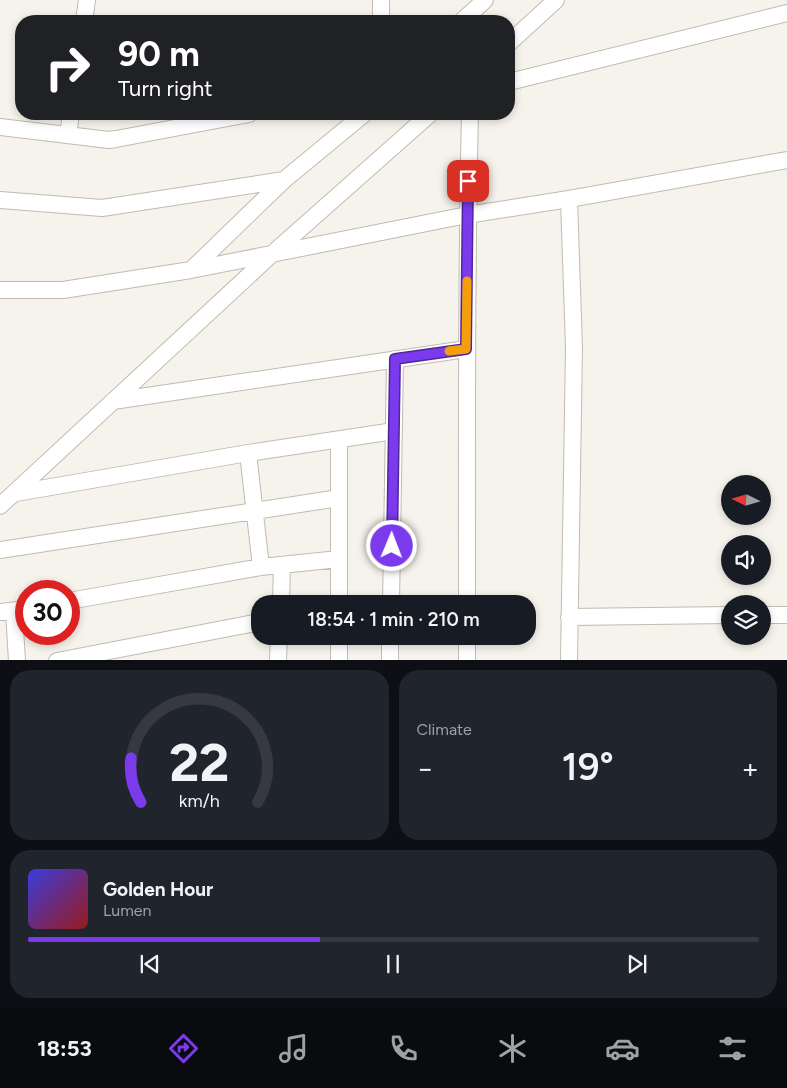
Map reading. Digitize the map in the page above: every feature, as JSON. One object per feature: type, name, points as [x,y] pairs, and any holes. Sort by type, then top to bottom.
[{"type":"street","points":[[85,15],[87,0]]},
{"type":"street","points":[[377,15],[381,0]]},
{"type":"street","points":[[470,14],[485,0]]},
{"type":"street","points":[[515,38],[556,0]]},
{"type":"street","points":[[515,81],[787,13]]},
{"type":"street","points":[[68,135],[70,120]]},
{"type":"street","points":[[0,127],[116,140],[218,120]]},
{"type":"street","points":[[191,270],[284,180],[357,120]]},
{"type":"street","points":[[0,506],[272,254],[423,120]]},
{"type":"street","points":[[467,595],[466,349],[470,120]]},
{"type":"street","points":[[0,290],[63,290],[191,270],[467,215],[569,199],[787,160]]},
{"type":"street","points":[[0,200],[102,208],[284,180]]},
{"type":"street","points":[[568,660],[574,348],[569,199]]},
{"type":"street","points":[[113,401],[466,349]]},
{"type":"street","points":[[391,595],[395,359]]},
{"type":"street","points":[[16,492],[248,453],[394,431]]},
{"type":"street","points":[[339,440],[339,595]]},
{"type":"street","points":[[248,453],[261,567]]},
{"type":"street","points":[[0,550],[339,498]]},
{"type":"street","points":[[80,599],[261,567],[339,559]]},
{"type":"street","points":[[280,595],[282,565]]},
{"type":"street","points":[[14,611],[17,660]]},
{"type":"street","points":[[569,617],[721,615]]},
{"type":"street","points":[[771,615],[787,615]]},
{"type":"street","points":[[58,660],[84,658],[251,624]]},
{"type":"street","points":[[278,660],[279,645]]},
{"type":"street","points":[[338,660],[339,645]]},
{"type":"street","points":[[390,645],[390,660]]},
{"type":"street","points":[[467,645],[467,660]]},
{"type":"slow traffic","points":[[449,351],[466,349],[467,281]]},
{"type":"route","points":[[392,546],[395,359],[466,349],[468,181]]}]
